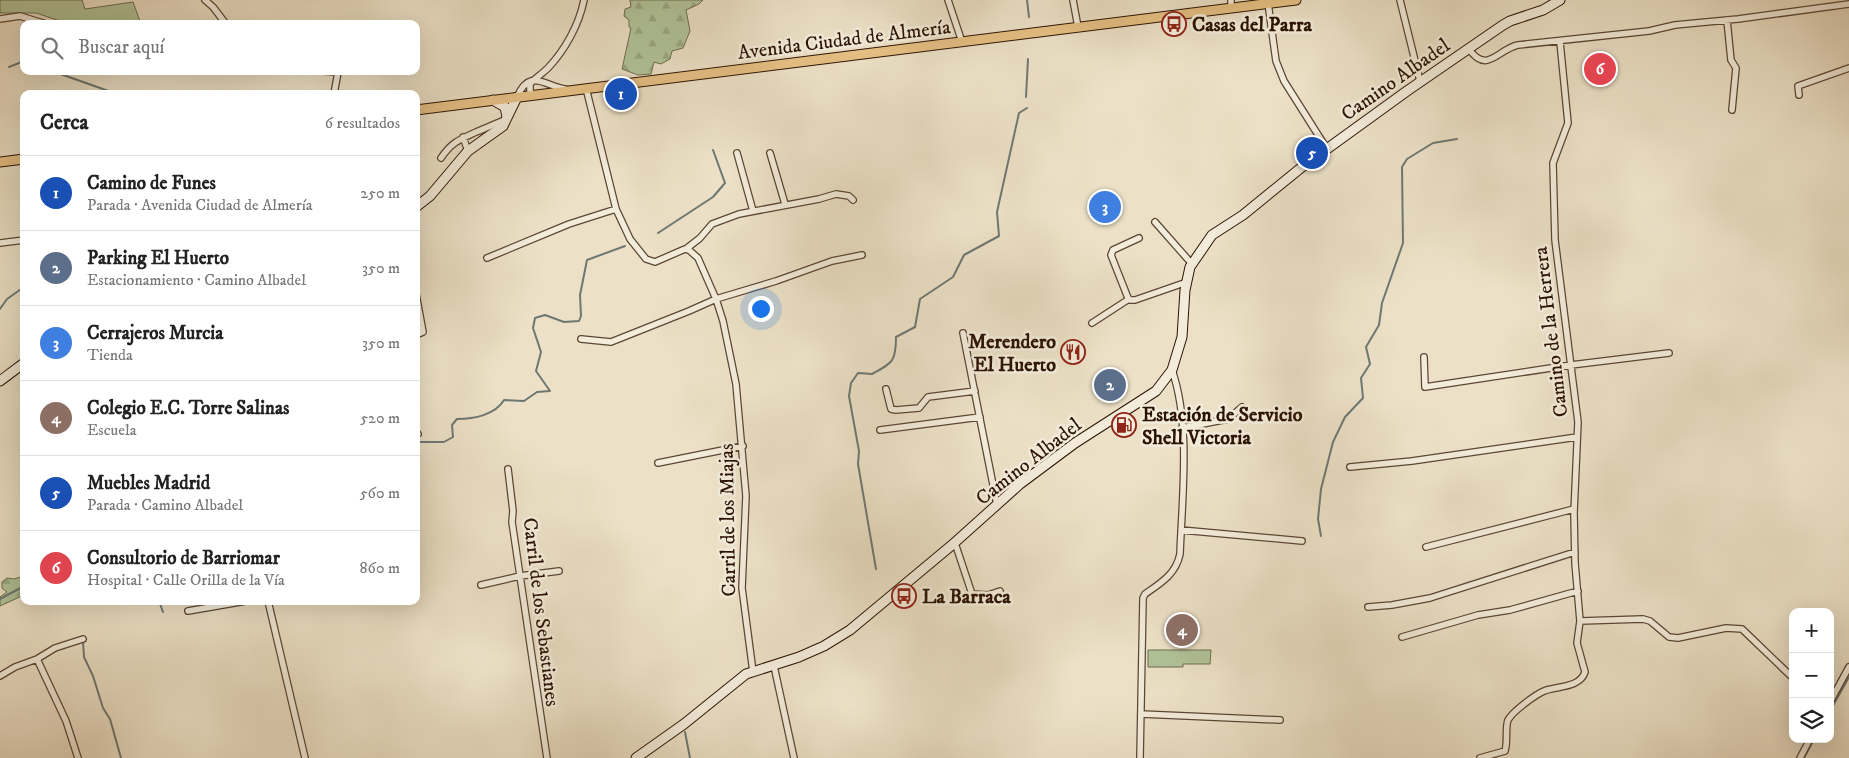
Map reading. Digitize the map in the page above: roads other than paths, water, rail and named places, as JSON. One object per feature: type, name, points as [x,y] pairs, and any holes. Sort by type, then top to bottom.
[{"type":"main road","name":"Avenida Ciudad de Almería","points":[[420,109],[1078,27],[1231,4],[1268,4],[1296,0]]},
{"type":"main road","name":"Camino Albadel","points":[[636,758],[684,724],[746,674],[799,657],[824,646],[850,630],[955,543],[1020,484],[1075,444],[1156,391],[1172,370],[1182,337],[1187,282],[1192,264],[1212,235],[1243,215],[1327,149],[1468,48],[1507,22],[1543,10],[1560,0]]},
{"type":"main road","points":[[420,204],[430,196],[468,151],[502,126],[516,97]]},
{"type":"main road","points":[[493,100],[504,107],[507,118]]},
{"type":"main road","points":[[0,162],[20,160]]},
{"type":"main road","points":[[0,381],[20,366]]},
{"type":"street","points":[[205,0],[222,20]]},
{"type":"street","points":[[516,97],[523,86],[534,80],[548,68],[572,34],[584,0]]},
{"type":"street","points":[[948,0],[962,42]]},
{"type":"street","points":[[1073,0],[1078,27]]},
{"type":"street","points":[[1400,0],[1420,81]]},
{"type":"street","points":[[1268,4],[1276,61],[1284,81],[1327,149]]},
{"type":"street","points":[[1468,48],[1476,58],[1490,60],[1513,46],[1649,31],[1675,25],[1849,4]]},
{"type":"street","points":[[0,19],[20,16],[33,20]]},
{"type":"street","points":[[1727,20],[1731,60],[1736,68],[1732,110]]},
{"type":"street","name":"Camino de la Herrera","points":[[1480,758],[1505,751],[1508,720],[1522,705],[1543,692],[1573,684],[1584,676],[1577,643],[1580,621],[1574,510],[1578,422],[1555,240],[1553,163],[1568,123],[1560,42]]},
{"type":"street","points":[[548,68],[548,77],[554,86]]},
{"type":"street","points":[[1799,95],[1798,86],[1849,68]]},
{"type":"street","points":[[335,90],[337,75]]},
{"type":"street","points":[[534,80],[572,90]]},
{"type":"street","points":[[533,95],[530,91],[530,86],[534,80]]},
{"type":"street","points":[[586,88],[616,208],[630,238],[646,260],[656,262],[686,249],[700,238],[712,224],[754,211],[836,194],[849,196],[853,200]]},
{"type":"street","points":[[441,158],[451,145],[464,137],[507,118]]},
{"type":"street","points":[[464,137],[468,151]]},
{"type":"street","points":[[737,153],[754,211]]},
{"type":"street","points":[[770,153],[785,204]]},
{"type":"street","points":[[487,258],[569,224],[616,208]]},
{"type":"street","points":[[1155,222],[1192,264]]},
{"type":"street","points":[[1129,299],[1111,255],[1113,250],[1139,238]]},
{"type":"street","points":[[0,243],[20,240]]},
{"type":"street","name":"Carril de los Miajas","points":[[686,249],[698,258],[716,299],[723,321],[736,384],[746,496],[742,588],[753,672]]},
{"type":"street","points":[[581,339],[611,342],[716,299],[776,281],[832,261],[862,255]]},
{"type":"street","points":[[1092,323],[1129,299],[1135,300],[1187,282]]},
{"type":"street","points":[[420,316],[423,332],[420,333]]},
{"type":"street","points":[[963,333],[997,505]]},
{"type":"street","points":[[1424,358],[1424,387],[1571,365],[1669,353]]},
{"type":"street","points":[[1140,758],[1142,598],[1171,575],[1178,565],[1181,530],[1182,428],[1179,394],[1172,370]]},
{"type":"street","points":[[886,389],[891,409],[896,410],[919,408],[928,397],[975,391]]},
{"type":"street","points":[[1182,428],[1228,419],[1242,407]]},
{"type":"street","points":[[880,430],[980,417]]},
{"type":"street","points":[[1350,467],[1412,461],[1577,437]]},
{"type":"street","points":[[658,463],[743,446]]},
{"type":"street","name":"Carril de los Sebastianes","points":[[508,469],[513,511],[512,522],[547,758]]},
{"type":"street","points":[[1426,547],[1574,510]]},
{"type":"street","points":[[1181,530],[1302,541]]},
{"type":"street","points":[[955,543],[972,594],[988,595],[1000,591]]},
{"type":"street","points":[[1368,607],[1392,606],[1430,598],[1575,552]]},
{"type":"street","points":[[481,585],[520,576],[558,571]]},
{"type":"street","points":[[1402,637],[1478,615],[1510,610],[1578,591]]},
{"type":"street","points":[[188,611],[214,605]]},
{"type":"street","points":[[269,605],[305,758]]},
{"type":"street","points":[[1580,621],[1643,619],[1650,621],[1669,637],[1678,638],[1726,628],[1742,629],[1789,674]]},
{"type":"street","points":[[0,676],[56,648],[83,639]]},
{"type":"street","points":[[37,659],[66,721],[78,758]]},
{"type":"street","points":[[774,666],[794,758]]},
{"type":"street","points":[[1832,698],[1849,667]]},
{"type":"street","points":[[1141,714],[1280,720]]},
{"type":"street","points":[[1800,758],[1808,743]]},
{"type":"waterway","points":[[1027,0],[1029,17]]},
{"type":"waterway","points":[[1026,97],[1028,59]]},
{"type":"waterway","points":[[9,67],[20,63]]},
{"type":"waterway","points":[[63,75],[106,90]]},
{"type":"waterway","points":[[876,569],[858,464],[859,451],[849,396],[851,383],[858,373],[872,374],[889,364],[894,356],[896,337],[915,327],[920,299],[953,277],[964,255],[999,236],[997,212],[1019,113],[1027,108]]},
{"type":"waterway","points":[[1321,536],[1318,519],[1321,489],[1333,442],[1345,417],[1363,398],[1361,378],[1370,364],[1366,347],[1379,325],[1382,303],[1403,243],[1402,167],[1407,159],[1433,143],[1457,139]]},
{"type":"waterway","points":[[658,233],[713,197],[725,183],[713,150]]},
{"type":"waterway","points":[[420,442],[444,442],[453,437],[452,425],[457,419],[490,413],[504,400],[524,401],[537,392],[550,391],[536,371],[541,352],[533,328],[535,318],[545,315],[564,322],[579,321],[581,316],[580,295],[587,260],[625,246]]},
{"type":"waterway","points":[[0,309],[7,299],[20,290]]},
{"type":"waterway","points":[[0,599],[20,588]]},
{"type":"waterway","points":[[160,605],[163,612]]},
{"type":"waterway","points":[[83,642],[84,657],[93,676],[103,708],[110,719],[121,758]]},
{"type":"waterway","points":[[1834,704],[1849,677]]},
{"type":"waterway","points":[[685,732],[690,758]]},
{"type":"waterway","points":[[1804,758],[1812,743]]},
{"type":"place","name":"Casas del Parra","points":[[1174,24]]},
{"type":"place","name":"Consultorio de Barriomar","points":[[1600,69]]},
{"type":"place","name":"Camino de Funes","points":[[621,94]]},
{"type":"place","name":"Muebles Madrid","points":[[1312,153]]},
{"type":"place","name":"Cerrajeros Murcia","points":[[1105,207]]},
{"type":"place","name":"Merendero El Huerto","points":[[1073,352]]},
{"type":"place","name":"Parking El Huerto","points":[[1110,385]]},
{"type":"place","name":"Estación de Servicio Shell Victoria","points":[[1124,425]]},
{"type":"place","name":"La Barraca","points":[[904,596]]},
{"type":"place","name":"Colegio E.C. Torre Salinas","points":[[1182,630]]}]
